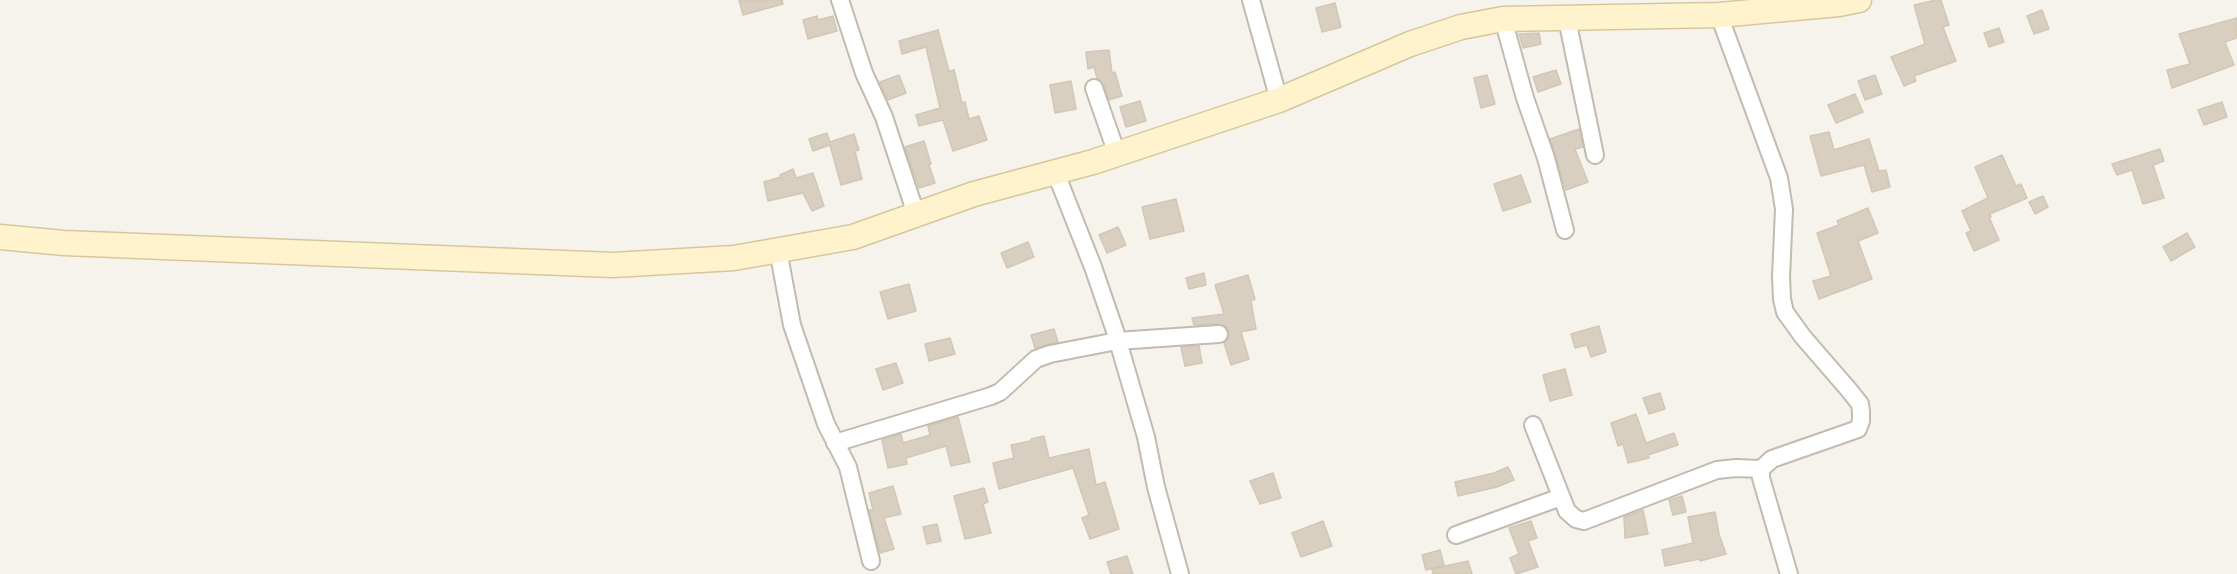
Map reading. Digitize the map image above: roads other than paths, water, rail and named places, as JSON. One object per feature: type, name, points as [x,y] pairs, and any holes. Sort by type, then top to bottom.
[{"type":"main road","points":[[0,237],[64,243],[613,265],[734,258],[853,237],[974,194],[1116,154],[1279,100],[1410,44],[1461,27],[1503,19],[1719,15],[1859,0]]},
{"type":"street","points":[[840,0],[864,73],[884,117],[916,214]]},
{"type":"street","points":[[1251,0],[1279,100]]},
{"type":"street","points":[[1533,425],[1567,511],[1576,519],[1584,521],[1717,470],[1761,469],[1772,459],[1858,429],[1861,421],[1860,405],[1785,312],[1781,277],[1784,209],[1779,178],[1719,15]]},
{"type":"street","points":[[1503,19],[1525,98],[1546,158],[1565,230]]},
{"type":"street","points":[[1567,19],[1595,155]]},
{"type":"street","points":[[1094,88],[1116,154]]},
{"type":"street","points":[[1055,171],[1093,267],[1117,341],[1146,437],[1156,487],[1180,574]]},
{"type":"street","points":[[778,250],[792,325],[825,424],[848,467],[871,561]]},
{"type":"street","points":[[835,443],[1000,392],[1036,359],[1043,357],[1117,341],[1219,334]]},
{"type":"street","points":[[1761,469],[1761,478],[1789,574]]},
{"type":"street","points":[[1456,535],[1561,497]]}]
